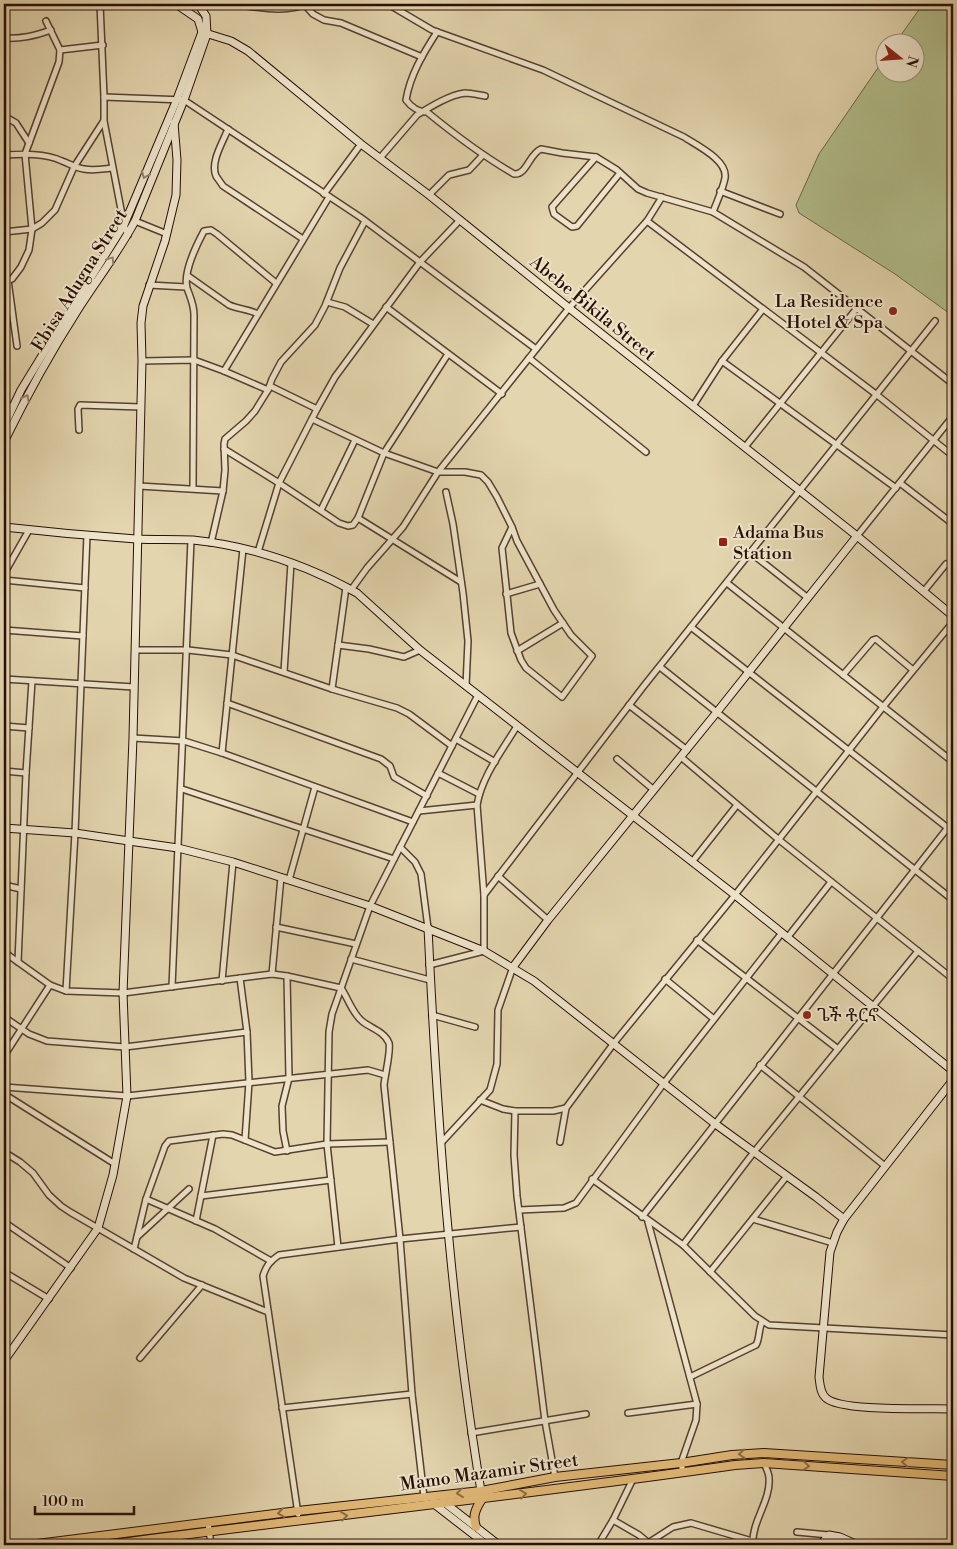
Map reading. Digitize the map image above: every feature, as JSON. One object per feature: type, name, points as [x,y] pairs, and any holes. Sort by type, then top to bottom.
[{"type":"main road","name":"Mamo Mazamir Street","points":[[29,1545],[209,1527],[299,1521],[445,1503],[555,1477],[681,1463],[732,1455],[764,1453],[952,1465]]},
{"type":"main road","name":"Mamo Mazamir Street","points":[[105,1545],[298,1510],[428,1496],[481,1495],[633,1479],[735,1465],[764,1463],[952,1477]]},
{"type":"main road","points":[[476,1527],[474,1515],[481,1495]]},
{"type":"street","points":[[100,4],[104,121],[112,168],[124,225],[128,235]]},
{"type":"street","points":[[176,4],[198,19],[205,33]]},
{"type":"street","points":[[198,4],[206,16],[205,33]]},
{"type":"street","points":[[230,4],[249,5],[266,9],[306,5],[313,14],[324,20],[341,23],[422,57]]},
{"type":"street","points":[[388,4],[437,32],[543,70],[684,137],[719,161],[724,168],[725,176],[713,212]]},
{"type":"street","points":[[17,346],[6,281],[12,279],[21,267],[29,250],[32,229],[25,154],[59,62],[60,50],[46,21]]},
{"type":"street","points":[[4,38],[19,39],[32,37],[51,30]]},
{"type":"street","points":[[437,32],[422,57],[408,90],[406,100],[422,112],[427,112],[483,155],[518,175],[522,173],[532,154],[541,149],[562,154],[596,157],[620,173],[638,189],[713,212],[804,267],[953,384]]},
{"type":"street","name":"Ebisa Adugna Street","points":[[4,426],[54,336],[124,225],[180,99],[202,46],[205,33]]},
{"type":"street","name":"Ebisa Adugna Street","points":[[4,442],[31,388],[76,312],[128,235],[135,221],[174,123],[180,99],[205,33]]},
{"type":"street","name":"Abebe Bikila Street","points":[[205,33],[231,42],[248,51],[361,144],[429,194],[569,308],[857,536],[953,616]]},
{"type":"street","points":[[60,50],[102,45]]},
{"type":"street","points":[[380,158],[417,115],[422,112],[453,96],[465,93],[485,96]]},
{"type":"street","points":[[104,96],[180,99],[365,221],[536,350]]},
{"type":"street","points":[[4,116],[16,123],[29,143]]},
{"type":"street","points":[[4,232],[32,229],[42,223],[55,210],[74,167],[104,121]]},
{"type":"street","points":[[4,1361],[98,1228],[115,1164],[127,1096],[123,993],[140,486],[141,323],[143,306],[167,234],[176,195],[177,160],[174,123]]},
{"type":"street","points":[[228,129],[219,149],[215,167],[216,174],[223,186],[303,239]]},
{"type":"street","points":[[324,194],[361,144]]},
{"type":"street","points":[[4,155],[25,154],[62,160],[74,167],[87,170],[112,168]]},
{"type":"street","points":[[429,194],[449,175],[469,170],[483,155]]},
{"type":"street","points":[[596,157],[552,207],[554,214],[572,227],[577,226],[620,173]]},
{"type":"street","points":[[720,191],[780,214]]},
{"type":"street","points":[[224,371],[330,197]]},
{"type":"street","points":[[332,688],[348,588],[403,527],[438,472],[569,308],[647,221],[662,197]]},
{"type":"street","points":[[258,552],[279,482],[335,377],[420,262],[460,220]]},
{"type":"street","points":[[135,221],[167,234]]},
{"type":"street","points":[[210,543],[223,491],[225,440],[246,421],[269,388],[281,362],[315,325],[327,302],[340,268],[365,221]]},
{"type":"street","points":[[647,221],[822,353],[953,456]]},
{"type":"street","points":[[193,488],[194,304],[186,287],[194,250],[204,231],[208,230],[217,234],[276,283]]},
{"type":"street","points":[[188,276],[229,305],[247,309],[258,314]]},
{"type":"street","points":[[149,285],[186,287]]},
{"type":"street","points":[[327,302],[345,307],[373,324]]},
{"type":"street","points":[[386,307],[502,394]]},
{"type":"street","points":[[693,406],[722,361],[763,308]]},
{"type":"street","points":[[745,447],[857,308]]},
{"type":"street","points":[[484,894],[576,772],[935,321]]},
{"type":"street","points":[[224,449],[279,482],[340,523],[348,526],[353,525],[358,518],[384,453],[448,354]]},
{"type":"street","points":[[529,358],[646,452]]},
{"type":"street","points":[[142,361],[194,360],[269,388],[317,409]]},
{"type":"street","points":[[722,361],[837,445],[953,524]]},
{"type":"street","points":[[79,430],[78,409],[80,405],[141,407]]},
{"type":"street","points":[[4,408],[14,406]]},
{"type":"street","points":[[440,1143],[490,1090],[497,1064],[498,1010],[512,967],[953,416]]},
{"type":"street","points":[[312,419],[384,453],[438,472],[465,472],[481,475],[488,482],[512,527],[517,541],[563,623],[571,636],[592,656],[562,697],[526,668],[517,651],[511,633],[502,548],[512,527]]},
{"type":"street","points":[[321,510],[355,440]]},
{"type":"street","points":[[140,486],[223,491]]},
{"type":"street","points":[[446,492],[453,524],[468,641],[466,686]]},
{"type":"street","points":[[358,518],[461,582]]},
{"type":"street","points":[[4,527],[138,539],[192,540],[243,549],[291,563],[334,580],[358,593],[420,650],[734,895],[953,1071]]},
{"type":"street","points":[[4,574],[29,530]]},
{"type":"street","points":[[66,991],[75,833],[87,535]]},
{"type":"street","points":[[172,987],[192,540]]},
{"type":"street","points":[[222,753],[243,549]]},
{"type":"street","points":[[751,553],[808,598]]},
{"type":"street","points":[[284,672],[291,563]]},
{"type":"street","points":[[924,591],[946,564]]},
{"type":"street","points":[[4,580],[85,588]]},
{"type":"street","points":[[727,582],[883,707],[952,758]]},
{"type":"street","points":[[506,594],[540,584]]},
{"type":"street","points":[[560,1142],[566,1108],[614,1043],[848,750],[953,622]]},
{"type":"street","points":[[517,651],[563,623]]},
{"type":"street","points":[[691,627],[953,832]]},
{"type":"street","points":[[4,630],[83,636]]},
{"type":"street","points":[[843,675],[873,640],[876,639],[913,670]]},
{"type":"street","points":[[338,645],[369,649],[404,657],[420,650]]},
{"type":"street","points":[[135,650],[188,650],[232,655],[397,708],[409,714],[452,746]]},
{"type":"street","points":[[660,667],[953,900]]},
{"type":"street","points":[[4,679],[134,686]]},
{"type":"street","points":[[18,962],[23,830],[32,681]]},
{"type":"street","points":[[338,1247],[327,1144],[330,1023],[370,906],[478,695]]},
{"type":"street","points":[[227,703],[385,762],[390,766],[394,777],[427,796]]},
{"type":"street","points":[[629,705],[687,750]]},
{"type":"street","points":[[4,726],[29,728]]},
{"type":"street","points":[[484,951],[484,894],[477,805],[479,794],[517,726]]},
{"type":"street","points":[[133,738],[184,741],[413,822]]},
{"type":"street","points":[[456,739],[496,762]]},
{"type":"street","points":[[681,757],[778,839],[953,979]]},
{"type":"street","points":[[617,759],[654,790]]},
{"type":"street","points":[[4,772],[26,773]]},
{"type":"street","points":[[438,773],[479,794]]},
{"type":"street","points":[[289,880],[315,787]]},
{"type":"street","points":[[182,789],[394,859]]},
{"type":"street","points":[[419,811],[477,805]]},
{"type":"street","points":[[692,862],[737,805]]},
{"type":"street","points":[[642,1217],[953,821]]},
{"type":"street","points":[[4,828],[75,833],[178,848],[232,862],[370,906],[484,951],[534,981],[714,1123],[844,1219]]},
{"type":"street","points":[[400,848],[414,862],[421,874],[428,928],[440,1143],[448,1234],[471,1433],[481,1495]]},
{"type":"street","points":[[222,980],[232,862]]},
{"type":"street","points":[[498,876],[548,920]]},
{"type":"street","points":[[272,974],[281,877]]},
{"type":"street","points":[[519,1210],[564,1208],[576,1203],[664,1083],[746,978],[831,882]]},
{"type":"street","points":[[4,885],[21,889]]},
{"type":"street","points":[[276,927],[356,944]]},
{"type":"street","points":[[697,940],[838,1049]]},
{"type":"street","points":[[429,965],[484,951]]},
{"type":"street","points":[[683,1245],[754,1152],[918,951]]},
{"type":"street","points":[[4,952],[50,985],[66,991],[123,993],[272,974],[341,988],[361,1021],[380,1033],[389,1044],[384,1085],[400,1240],[412,1394],[428,1496],[434,1504],[484,1544]]},
{"type":"street","points":[[351,959],[430,980]]},
{"type":"street","points":[[287,976],[289,1078],[282,1106],[283,1131],[287,1151]]},
{"type":"street","points":[[240,978],[247,1032],[249,1082],[245,1140]]},
{"type":"street","points":[[664,979],[714,1019]]},
{"type":"street","points":[[4,1056],[50,985]]},
{"type":"street","points":[[432,1015],[475,1027]]},
{"type":"street","points":[[4,1017],[22,1029],[47,1041],[125,1047],[247,1032]]},
{"type":"street","points":[[760,1065],[885,1166]]},
{"type":"street","points":[[4,1087],[127,1096],[368,1070],[385,1075]]},
{"type":"street","points":[[953,1080],[844,1219],[833,1243],[830,1252],[819,1376],[820,1388],[826,1398],[837,1405],[953,1409]]},
{"type":"street","points":[[4,1094],[115,1164]]},
{"type":"street","points":[[480,1100],[502,1109],[515,1111],[553,1111],[566,1108]]},
{"type":"street","points":[[515,1111],[515,1176],[545,1421],[555,1477]]},
{"type":"street","points":[[134,1249],[146,1200],[165,1146],[169,1141],[213,1135],[232,1135],[275,1152],[327,1144],[390,1142]]},
{"type":"street","points":[[196,1221],[213,1135]]},
{"type":"street","points":[[4,1152],[33,1173],[49,1195],[61,1206],[184,1278],[268,1312]]},
{"type":"street","points":[[710,1272],[787,1176]]},
{"type":"street","points":[[592,1179],[683,1245],[762,1322],[769,1325],[824,1329],[953,1335]]},
{"type":"street","points":[[201,1196],[331,1180]]},
{"type":"street","points":[[137,1238],[190,1189]]},
{"type":"street","points":[[146,1200],[215,1229],[271,1260]]},
{"type":"street","points":[[753,1219],[833,1243]]},
{"type":"street","points":[[648,1221],[697,1404],[696,1420],[681,1463],[683,1472]]},
{"type":"street","points":[[4,1222],[71,1268]]},
{"type":"street","points":[[299,1521],[263,1276],[271,1260],[279,1255],[338,1247],[522,1227]]},
{"type":"street","points":[[4,1272],[49,1299]]},
{"type":"street","points":[[140,1358],[202,1285]]},
{"type":"street","points":[[690,1378],[756,1345],[758,1330],[762,1322]]},
{"type":"street","points":[[282,1408],[412,1394]]},
{"type":"street","points":[[628,1413],[697,1404]]},
{"type":"street","points":[[471,1433],[586,1414]]},
{"type":"street","points":[[613,1520],[639,1535],[650,1544],[673,1527],[692,1523],[752,1543],[769,1488],[769,1477],[764,1463]]},
{"type":"street","points":[[952,1465],[952,1477]]},
{"type":"street","points":[[598,1545],[613,1520],[633,1479]]},
{"type":"street","points":[[443,1495],[445,1503],[499,1545]]},
{"type":"street","points":[[209,1527],[210,1545]]},
{"type":"street","points":[[797,1532],[840,1537],[858,1545]]},
{"type":"street","points":[[483,1533],[484,1544]]},
{"type":"street","points":[[820,1545],[830,1535]]},
{"type":"green space","points":[[923,4],[953,4],[953,316],[895,274],[799,213],[796,205],[819,154],[874,74],[874,82],[924,82],[924,32],[903,32]]},
{"type":"place","name":"La Residence Hotel & Spa","points":[[893,311]]},
{"type":"place","name":"Adama Bus Station","points":[[723,542]]},
{"type":"place","name":"ጌች ቶርኖ","points":[[807,1015]]}]
